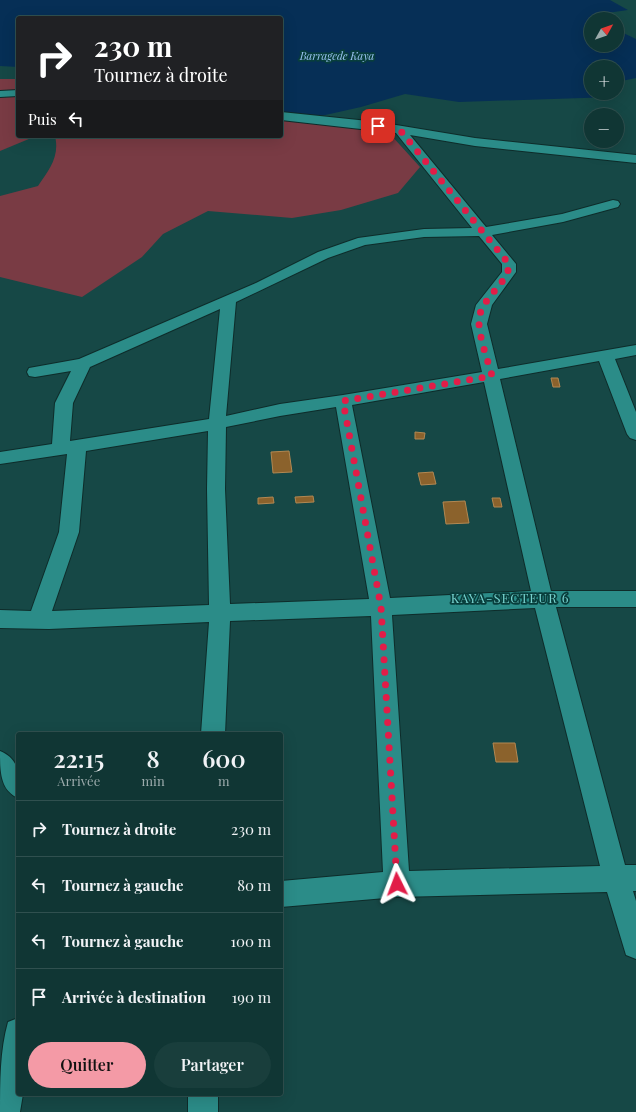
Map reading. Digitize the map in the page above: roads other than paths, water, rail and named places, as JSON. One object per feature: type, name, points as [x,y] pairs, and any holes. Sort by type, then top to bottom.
[{"type":"street","points":[[0,94],[16,93]]},
{"type":"street","points":[[283,116],[364,124],[475,142],[636,159]]},
{"type":"street","points":[[400,130],[509,264],[509,272],[484,305],[479,324],[543,599],[626,878],[636,945]]},
{"type":"street","points":[[35,372],[83,364],[228,300],[324,255],[363,241],[424,233],[483,232],[564,218],[613,204]]},
{"type":"street","points":[[213,732],[220,613],[216,489],[217,424],[228,300]]},
{"type":"street","points":[[0,458],[68,448],[150,433],[217,424],[252,414],[299,406],[343,401],[636,350]]},
{"type":"street","points":[[605,355],[636,434]]},
{"type":"street","points":[[38,620],[69,532],[68,448],[64,403],[83,364]]},
{"type":"street","points":[[343,401],[381,607],[397,884]]},
{"type":"street","points":[[0,619],[38,620],[381,607],[543,599],[636,599]]},
{"type":"street","points":[[0,762],[16,784]]},
{"type":"street","points":[[283,894],[397,884],[626,878]]},
{"type":"street","points":[[5,1112],[16,1044]]},
{"type":"street","points":[[202,1112],[203,1096]]},
{"type":"water","name":"Barragede Kaya","points":[[0,0],[610,0],[628,10],[614,12],[584,12],[584,52],[624,52],[624,33],[636,39],[636,78],[624,81],[624,60],[584,60],[584,98],[459,102],[405,94],[361,107],[312,118],[283,114],[283,16],[16,16],[16,67],[0,66]]},
{"type":"district","name":"KAYA-SECTEUR 6","points":[[510,597]]}]
